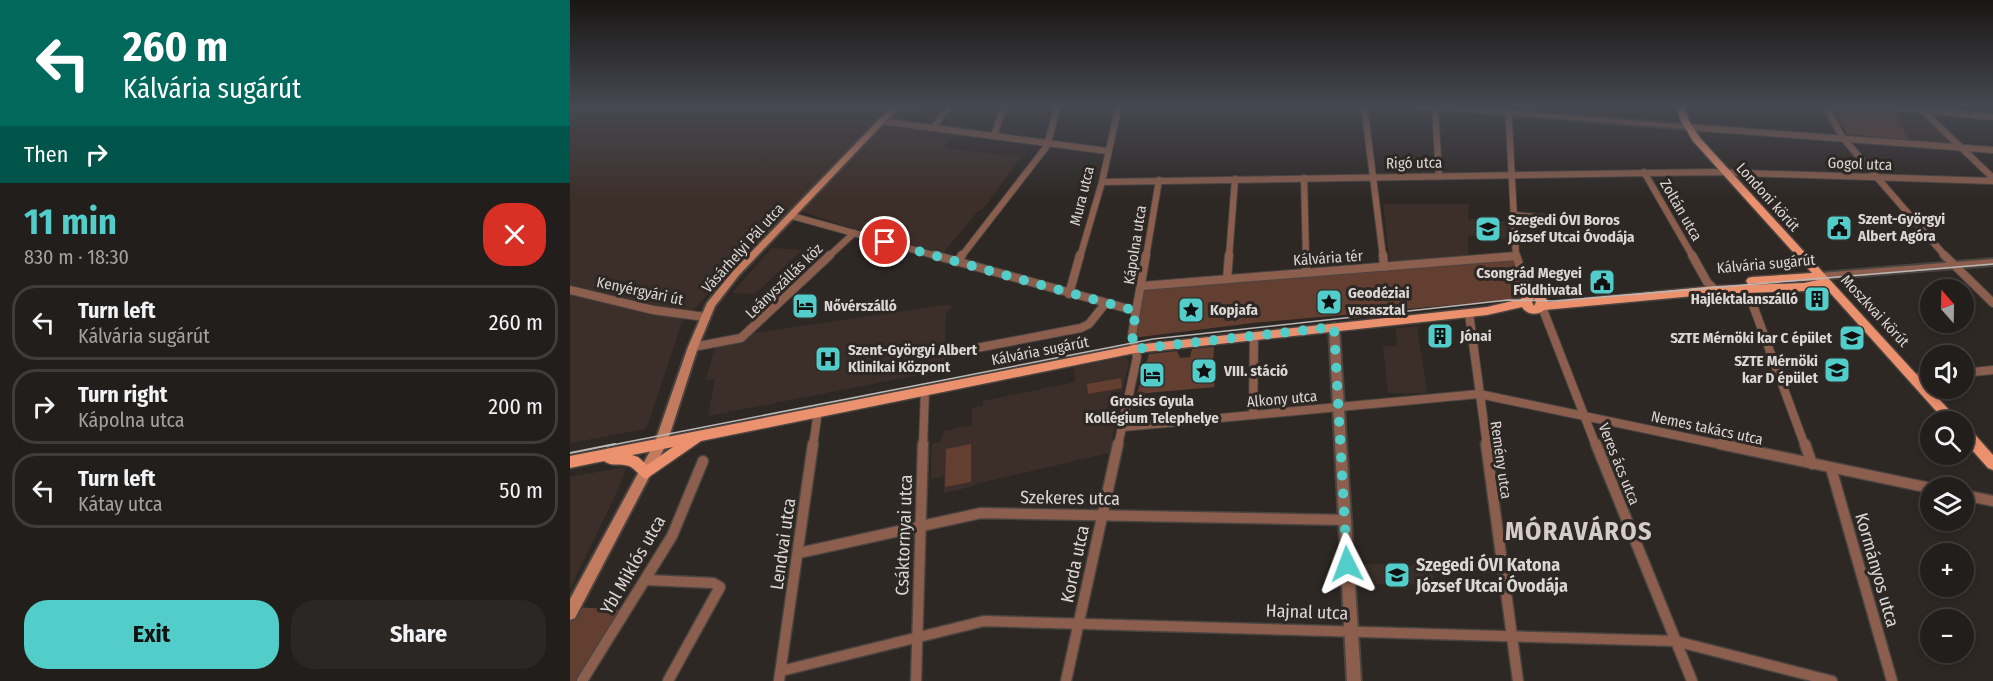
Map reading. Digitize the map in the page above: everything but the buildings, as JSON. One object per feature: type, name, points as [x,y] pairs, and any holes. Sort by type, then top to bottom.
[{"type":"main road","name":"Vásárhelyi Pál utca","points":[[570,613],[662,443],[693,346],[705,317],[726,284],[866,137]]},
{"type":"main road","name":"Londoni körút","points":[[1696,137],[1823,279]]},
{"type":"main road","points":[[1806,262],[1800,282],[1840,298]]},
{"type":"main road","name":"Kálvária sugárút","points":[[1713,287],[1747,289],[1823,279]]},
{"type":"main road","name":"Moszkvai körút","points":[[1823,279],[1944,411]]},
{"type":"main road","name":"Kálvária sugárút","points":[[570,462],[1135,349],[1469,313],[1536,303],[1713,287],[1800,282]]},
{"type":"main road","points":[[585,459],[633,461],[646,472],[706,434]]},
{"type":"main road","points":[[1974,443],[1993,464]]},
{"type":"street","points":[[1000,137],[1107,151]]},
{"type":"street","points":[[957,262],[1049,143],[1050,137]]},
{"type":"street","name":"Mura utca","points":[[1069,294],[1102,182],[1111,137]]},
{"type":"street","points":[[1368,137],[1384,267]]},
{"type":"street","points":[[1437,137],[1439,176]]},
{"type":"street","points":[[1510,137],[1516,256],[1536,303]]},
{"type":"street","points":[[1825,137],[1993,150]]},
{"type":"street","points":[[1950,137],[1993,179]]},
{"type":"street","points":[[1842,138],[1955,267],[1993,303]]},
{"type":"street","name":"Zoltán utca","points":[[1644,172],[1713,287]]},
{"type":"street","name":"Rigó utca","points":[[1102,182],[1726,172]]},
{"type":"street","name":"Gogol utca","points":[[1726,172],[1993,179]]},
{"type":"street","points":[[1304,178],[1306,273]]},
{"type":"street","points":[[1227,279],[1235,179]]},
{"type":"street","name":"Kápolna utca","points":[[1135,349],[1132,336],[1159,180]]},
{"type":"street","points":[[1514,215],[1556,219],[1588,218]]},
{"type":"street","points":[[792,216],[1136,311]]},
{"type":"street","name":"Leányszállás köz","points":[[693,346],[741,338],[854,233]]},
{"type":"street","name":"Kálvária tér","points":[[1142,286],[1516,256]]},
{"type":"street","name":"Kálvária sugárút","points":[[1823,279],[1993,264]]},
{"type":"street","points":[[1747,289],[1812,464]]},
{"type":"street","name":"Kenyérgyári út","points":[[570,290],[653,310],[705,317]]},
{"type":"street","name":"Veres ács utca","points":[[1536,303],[1692,681]]},
{"type":"street","name":"Kálvária sugárút","points":[[956,352],[1081,328],[1089,324],[1105,304]]},
{"type":"street","name":"Remény utca","points":[[1469,313],[1518,681]]},
{"type":"street","points":[[1334,327],[1354,681]]},
{"type":"street","points":[[1253,415],[1254,337]]},
{"type":"street","name":"Korda utca","points":[[1066,681],[1123,427],[1137,357],[1135,349]]},
{"type":"street","points":[[1974,372],[1993,370]]},
{"type":"street","points":[[1914,378],[1920,377]]},
{"type":"street","name":"Csáktornyai utca","points":[[916,681],[925,390]]},
{"type":"street","name":"Nemes takács utca","points":[[1479,394],[1920,486]]},
{"type":"street","name":"Alkony utca","points":[[1123,427],[1479,394]]},
{"type":"street","name":"Lendvai utca","points":[[780,676],[818,411]]},
{"type":"street","name":"Ybl Miklós utca","points":[[582,681],[647,580],[672,536],[703,461]]},
{"type":"street","name":"Kormányos utca","points":[[1831,468],[1892,681]]},
{"type":"street","points":[[1974,497],[1993,501]]},
{"type":"street","name":"Szekeres utca","points":[[799,553],[981,513],[1345,520]]},
{"type":"street","points":[[647,580],[713,583],[720,587],[668,681]]},
{"type":"street","name":"Hajnal utca","points":[[780,676],[917,636],[984,621],[1675,641],[1832,681]]},
{"type":"shaded area","points":[[570,137],[954,137],[944,148],[1021,157],[984,208],[977,212],[943,253],[857,230],[792,208],[682,321],[646,429],[570,443]]},
{"type":"shaded area","points":[[1876,137],[1907,137],[1909,140]]},
{"type":"shaded area","points":[[1907,137],[1945,137],[1951,143],[1909,140]]},
{"type":"shaded area","points":[[1383,204],[1469,204],[1468,222],[1470,219],[1507,222],[1508,239],[1468,235],[1468,258],[1390,263]]},
{"type":"shaded area","points":[[772,248],[802,250],[755,294],[732,293]]},
{"type":"shaded area","points":[[1506,257],[1514,260],[1525,288],[1518,299],[1253,323],[1132,338],[1142,286]]},
{"type":"shaded area","name":"Szent-Györgyi Albert Klinikai Központ","points":[[946,305],[952,306],[946,314],[944,370],[708,416],[715,379],[706,380],[715,347],[741,342],[754,333]]},
{"type":"shaded area","points":[[1417,326],[1427,393],[1388,393],[1383,346],[1398,346],[1395,329]]},
{"type":"shaded area","points":[[1214,347],[1213,366],[1217,368],[1214,387],[1137,394],[1149,354],[1177,351],[1180,358],[1190,357],[1192,349]]},
{"type":"shaded area","points":[[1127,358],[1129,363],[1122,392],[1111,392],[1105,415],[1117,416],[1109,453],[944,493],[944,476],[931,479],[932,444],[940,442],[944,431],[972,425],[972,408],[983,406],[983,401],[1075,382],[1074,367]]},
{"type":"shaded area","points":[[1121,378],[1122,388],[1088,394],[1087,384]]},
{"type":"shaded area","points":[[971,444],[971,482],[945,487],[946,449]]},
{"type":"shaded area","points":[[626,467],[622,481],[570,589],[570,477]]},
{"type":"shaded area","name":"Szegedi ÓVI Katona József Utcai Óvodája","points":[[1359,564],[1433,565],[1434,585],[1360,584]]},
{"type":"shaded area","points":[[570,607],[633,610],[588,681],[570,681]]},
{"type":"tram line","points":[[607,446],[1153,339],[1508,300],[1554,301],[1993,264]]},
{"type":"tram line","points":[[570,453],[615,444]]},
{"type":"place","name":"Szent-Györgyi Albert Agóra","points":[[1839,228]]},
{"type":"place","name":"Szegedi ÓVI Boros József Utcai Óvodája","points":[[1488,229]]},
{"type":"place","name":"Csongrád Megyei Földhivatal","points":[[1602,282]]},
{"type":"place","name":"Hajléktalanszálló","points":[[1817,299]]},
{"type":"place","name":"Geodéziai vasasztal","points":[[1329,302]]},
{"type":"place","name":"Nővérszálló","points":[[805,306]]},
{"type":"place","name":"Kopjafa","points":[[1191,310]]},
{"type":"place","name":"Jónai","points":[[1440,336]]},
{"type":"place","name":"SZTE Mérnöki kar C épület","points":[[1852,338]]},
{"type":"place","name":"Szent-Györgyi Albert Klinikai Központ","points":[[828,359]]},
{"type":"place","name":"SZTE Mérnöki kar D épület","points":[[1837,370]]},
{"type":"place","name":"VIII. stáció","points":[[1204,371]]},
{"type":"place","name":"Grosics Gyula Kollégium Telephelye","points":[[1152,375]]},
{"type":"place","name":"Szegedi ÓVI Katona József Utcai Óvodája","points":[[1397,575]]},
{"type":"district","name":"MÓRAVÁROS","points":[[1579,531]]},
{"type":"route","points":[[885,242],[1136,311],[1132,336],[1135,349],[1334,327],[1347,564]]}]
